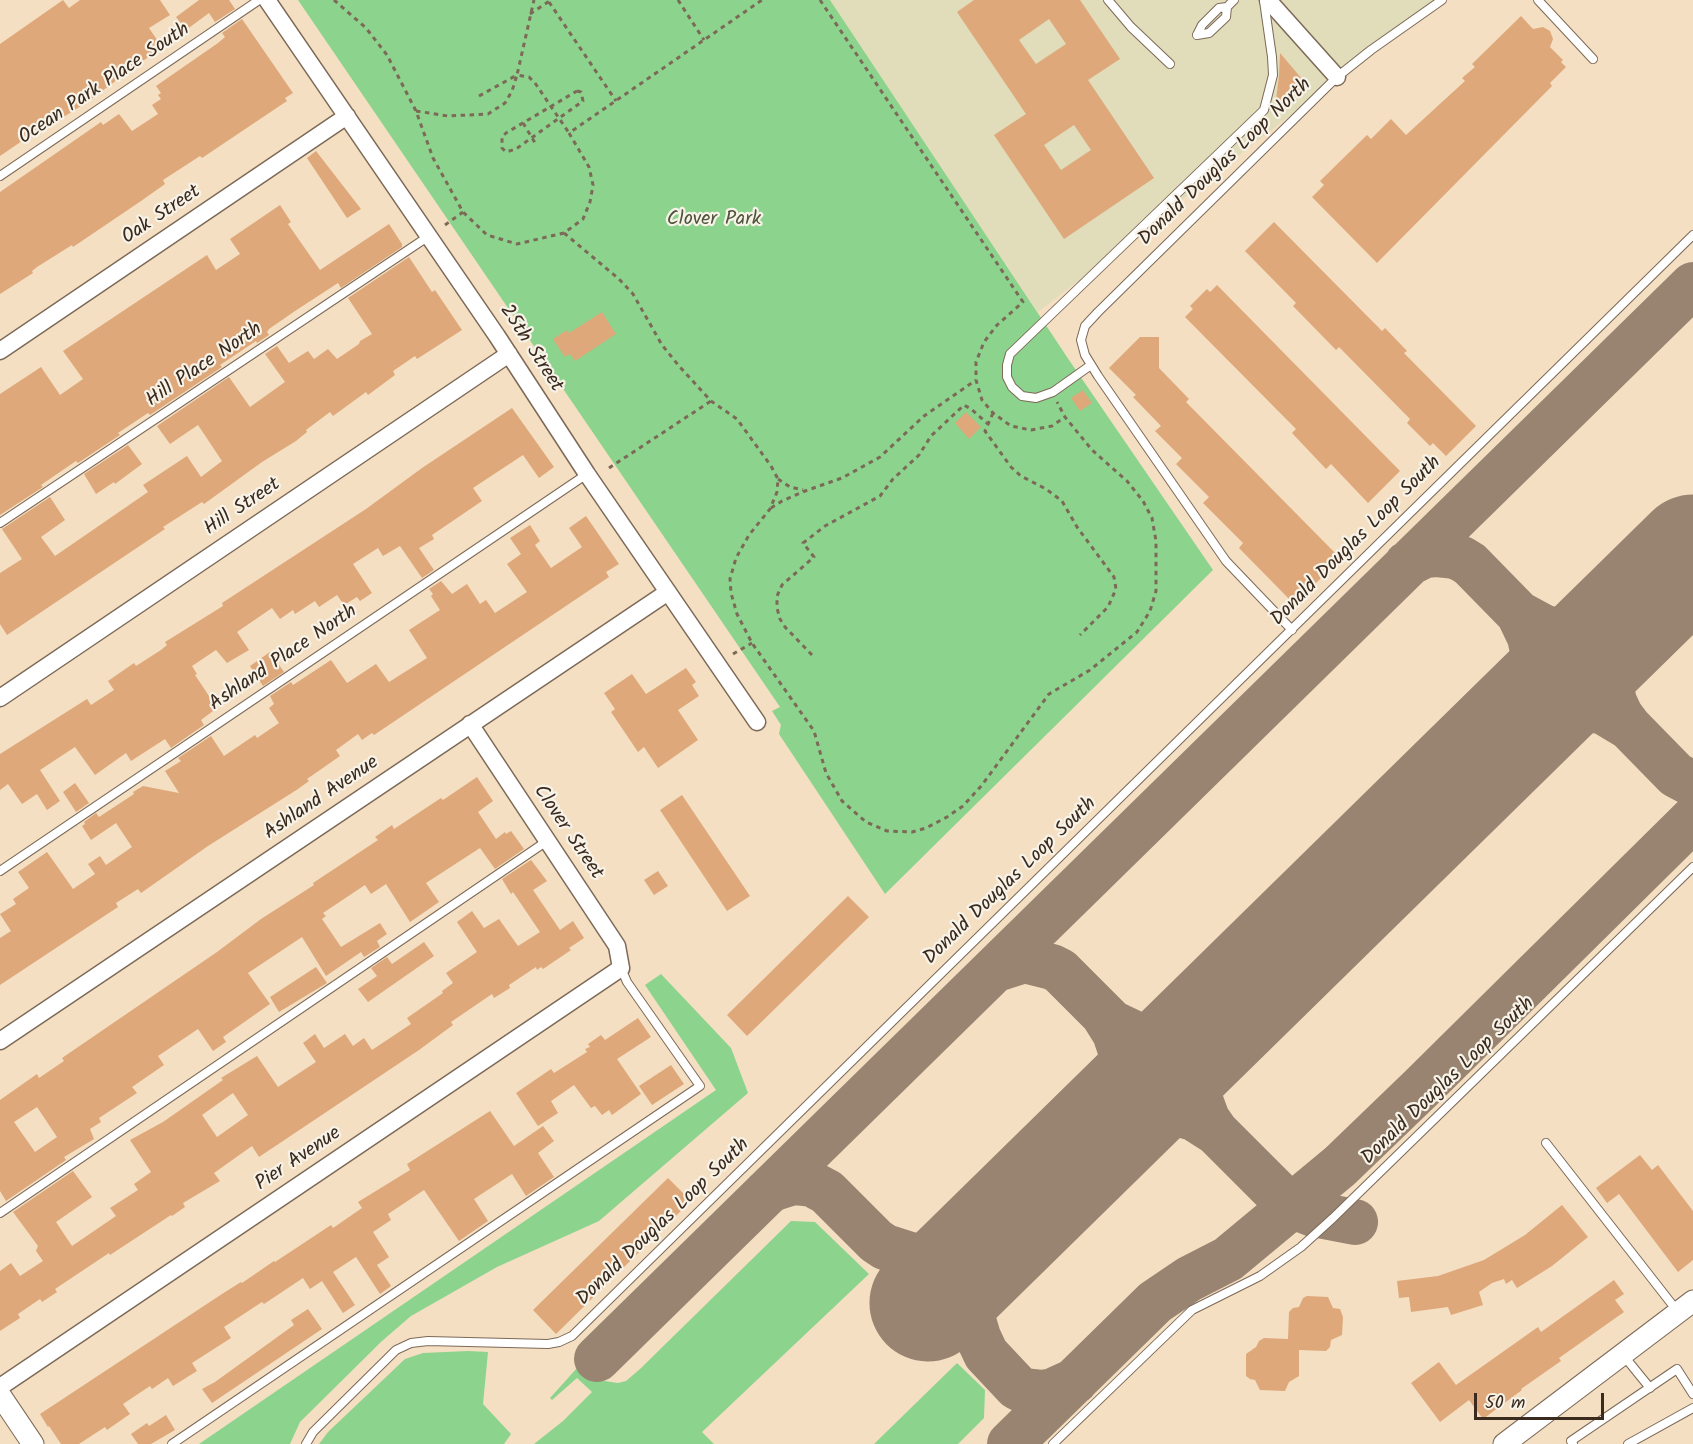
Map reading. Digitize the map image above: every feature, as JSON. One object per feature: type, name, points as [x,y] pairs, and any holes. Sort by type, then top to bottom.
[{"type":"street","name":"25th Street","points":[[267,0],[757,722]]},
{"type":"street","points":[[1266,0],[1337,78]]},
{"type":"street","name":"Oak Street","points":[[0,351],[347,116]]},
{"type":"street","name":"Hill Street","points":[[0,698],[509,354]]},
{"type":"street","name":"Ashland Avenue","points":[[0,1041],[668,592]]},
{"type":"street","name":"Clover Street","points":[[470,724],[617,946],[621,968]]},
{"type":"street","name":"Pier Avenue","points":[[0,1387],[621,968]]},
{"type":"street","points":[[1504,1444],[1686,1307]]},
{"type":"street","points":[[0,1395],[33,1444]]},
{"type":"street","points":[[0,1416],[19,1444]]},
{"type":"lane","name":"Ocean Park Place South","points":[[0,176],[259,0]]},
{"type":"lane","points":[[1108,0],[1131,27],[1170,64]]},
{"type":"lane","points":[[1227,7],[1234,0]]},
{"type":"lane","points":[[1091,365],[1053,392],[1036,398],[1022,396],[1012,387],[1007,377],[1010,354],[1264,110],[1273,75],[1266,0]]},
{"type":"lane","name":"Donald Douglas Loop North","points":[[1292,630],[1226,561],[1098,376],[1085,355],[1081,340],[1085,326],[1337,78],[1371,50],[1442,0]]},
{"type":"lane","points":[[1538,0],[1593,59]]},
{"type":"lane","name":"Donald Douglas Loop South","points":[[306,1444],[313,1432],[396,1350],[411,1343],[428,1341],[548,1344],[572,1336],[1693,235]]},
{"type":"lane","name":"Hill Place North","points":[[0,524],[429,236]]},
{"type":"lane","name":"Ashland Place North","points":[[0,871],[587,474]]},
{"type":"lane","points":[[0,1213],[547,841]]},
{"type":"lane","name":"Donald Douglas Loop South","points":[[1053,1444],[1192,1310],[1260,1276],[1325,1225],[1693,867]]},
{"type":"lane","points":[[172,1444],[700,1086],[627,982],[621,968]]},
{"type":"lane","points":[[1546,1143],[1686,1307]]},
{"type":"lane","points":[[1623,1355],[1650,1388]]},
{"type":"lane","points":[[1570,1443],[1677,1369],[1693,1394]]},
{"type":"lane","points":[[1628,1444],[1693,1408]]},
{"type":"path","points":[[334,0],[366,28],[387,55],[416,111],[426,144],[463,212],[487,235],[517,244],[564,233],[583,219],[590,202],[593,185],[589,167],[569,133],[529,77],[517,75],[479,96]]},
{"type":"path","points":[[416,111],[448,116],[488,114],[505,104],[512,92],[517,75],[534,0]]},
{"type":"path","points":[[678,0],[704,40]]},
{"type":"path","points":[[569,133],[762,0]]},
{"type":"path","points":[[820,0],[1023,302],[997,325],[984,342],[976,362],[976,380],[982,400],[993,413],[1011,426],[1031,430],[1052,426],[1065,417]]},
{"type":"path","points":[[531,15],[550,1],[615,101]]},
{"type":"path","points":[[581,92],[583,101],[532,138],[512,152],[506,152],[502,148],[502,137],[551,106],[573,93],[581,92]]},
{"type":"path","points":[[523,123],[537,146]]},
{"type":"path","points":[[445,225],[463,212]]},
{"type":"path","points":[[564,233],[619,279],[633,294],[662,345],[711,401],[737,419],[778,479],[790,486],[805,490]]},
{"type":"path","points":[[770,509],[805,490],[842,478],[880,457],[924,416],[976,380]]},
{"type":"path","points":[[778,479],[777,492],[770,509],[749,535],[736,558],[730,579],[737,614],[752,643],[814,731],[826,773],[842,801],[866,822],[887,831],[912,832],[926,828],[963,806],[982,785],[1049,694],[1090,670],[1137,632],[1150,611],[1156,591],[1156,541],[1152,518],[1143,501],[1127,481],[1092,450],[1065,417],[1053,392]]},
{"type":"path","points":[[609,468],[711,401]]},
{"type":"path","points":[[812,655],[785,627],[777,608],[777,596],[782,585],[814,557],[803,543],[825,526],[880,496],[893,479],[919,455],[936,431],[964,405],[988,424]]},
{"type":"path","points":[[993,413],[985,430],[1011,467],[1021,476],[1046,489],[1062,501],[1077,527],[1114,577],[1116,589],[1108,607],[1080,635]]},
{"type":"path","points":[[733,654],[752,643]]},
{"type":"shaded area","points":[[830,0],[1438,0],[1038,312]]},
{"type":"green space","name":"Clover Park","points":[[298,0],[830,0],[1069,360],[1213,570],[885,894],[779,734],[781,725],[772,711],[780,707]]},
{"type":"green space","points":[[661,974],[731,1048],[748,1093],[599,1221],[497,1267],[411,1316],[382,1341],[300,1422],[290,1444],[199,1444],[716,1090],[645,985]]},
{"type":"green space","points":[[791,1221],[815,1222],[869,1274],[702,1432],[714,1444],[534,1444],[563,1421],[592,1392],[577,1378],[552,1400],[550,1398],[577,1368],[591,1379],[618,1383],[626,1381]]},
{"type":"green space","points":[[488,1352],[483,1404],[511,1434],[504,1444],[319,1444],[328,1432],[405,1359],[423,1353]]},
{"type":"green space","points":[[957,1363],[985,1390],[984,1418],[958,1444],[874,1444]]},
{"type":"building","points":[[63,0],[69,8],[80,0],[160,0],[170,15],[149,28],[162,47],[87,102],[0,156],[0,44]]},
{"type":"building","points":[[199,0],[229,0],[235,9],[215,22],[209,13],[186,30],[176,17]]},
{"type":"building","points":[[974,0],[1080,0],[1120,59],[1088,80],[1154,178],[1064,239],[994,135],[1026,114],[957,12]],"holes":[[[1049,19],[1066,44],[1036,64],[1019,40]],[[1074,125],[1091,150],[1061,170],[1044,145]]]},
{"type":"building","points":[[1521,16],[1533,29],[1543,27],[1550,31],[1553,39],[1550,47],[1563,60],[1561,62],[1566,67],[1550,83],[1552,86],[1377,263],[1312,197],[1324,185],[1320,181],[1367,135],[1371,139],[1391,119],[1406,135],[1465,81],[1462,78],[1475,67],[1472,64]]},
{"type":"building","points":[[242,19],[293,93],[285,98],[287,101],[202,158],[200,156],[163,180],[165,184],[141,201],[73,247],[72,245],[37,267],[32,271],[33,273],[0,294],[0,192],[101,122],[103,125],[119,114],[132,131],[158,114],[152,105],[161,99],[158,95],[161,93],[156,86],[218,43],[225,37],[222,33]]},
{"type":"building","points":[[1280,53],[1302,79],[1301,92],[1274,117],[1279,75]]},
{"type":"building","points":[[316,151],[361,209],[347,218],[307,158]]},
{"type":"building","points":[[280,205],[291,222],[288,224],[320,270],[389,224],[402,247],[341,288],[338,283],[295,311],[269,329],[267,332],[269,335],[220,365],[222,367],[150,415],[148,413],[118,433],[120,435],[78,463],[76,461],[41,485],[43,487],[0,515],[0,394],[41,367],[60,395],[83,379],[63,351],[207,255],[216,270],[240,254],[230,239]]},
{"type":"building","points":[[1274,222],[1382,331],[1385,328],[1407,351],[1404,353],[1476,426],[1446,456],[1433,443],[1430,446],[1407,423],[1410,419],[1339,347],[1336,350],[1293,306],[1296,303],[1245,251]]},
{"type":"building","points":[[409,257],[432,292],[435,290],[462,330],[417,359],[415,356],[393,371],[395,375],[368,395],[366,392],[333,416],[330,412],[306,430],[307,432],[296,441],[262,462],[204,504],[202,502],[163,527],[165,529],[7,635],[0,624],[0,573],[22,559],[2,529],[50,497],[65,520],[41,537],[55,556],[148,492],[143,485],[187,456],[201,477],[222,461],[198,425],[170,444],[157,426],[229,377],[250,407],[285,382],[265,354],[277,346],[289,363],[308,351],[314,359],[328,349],[337,359],[372,334],[348,298]]},
{"type":"building","points":[[1217,285],[1400,471],[1368,503],[1331,464],[1326,469],[1292,433],[1296,429],[1185,317],[1193,309],[1190,306],[1207,289],[1210,292]]},
{"type":"building","points":[[602,312],[616,334],[575,361],[570,354],[565,357],[553,339],[567,330],[569,333]]},
{"type":"building","points":[[1140,337],[1159,337],[1159,368],[1189,399],[1186,402],[1341,559],[1294,604],[1239,548],[1243,543],[1203,503],[1209,497],[1176,464],[1182,458],[1155,431],[1161,426],[1133,397],[1136,395],[1109,368]]},
{"type":"building","points":[[1083,390],[1092,403],[1080,411],[1071,398]]},
{"type":"building","points":[[512,408],[554,467],[539,478],[523,455],[473,488],[482,501],[432,535],[434,539],[419,548],[434,570],[422,578],[400,546],[383,556],[378,548],[353,564],[372,593],[360,601],[357,597],[344,605],[337,595],[319,607],[315,601],[295,614],[293,610],[280,619],[272,608],[237,632],[249,650],[227,663],[216,650],[192,666],[197,674],[195,675],[217,708],[201,720],[204,725],[171,748],[165,739],[131,761],[126,753],[95,775],[75,747],[40,770],[60,801],[47,810],[37,794],[22,804],[8,784],[0,790],[0,754],[87,699],[91,705],[114,690],[108,681],[134,663],[136,666],[161,650],[167,645],[165,642],[223,606],[222,603],[366,509],[422,468]]},
{"type":"building","points":[[966,412],[981,427],[969,439],[955,423]]},
{"type":"building","points":[[128,445],[142,464],[115,484],[114,482],[96,494],[84,474]]},
{"type":"building","points":[[586,516],[619,564],[606,572],[609,577],[374,735],[372,733],[362,740],[358,734],[336,750],[340,756],[307,779],[309,781],[298,789],[208,846],[141,893],[138,889],[116,903],[118,907],[0,985],[0,938],[11,931],[0,914],[16,904],[13,899],[29,888],[18,872],[47,852],[73,889],[95,874],[88,864],[100,856],[106,865],[132,847],[116,823],[91,840],[82,826],[96,813],[99,817],[143,786],[179,793],[165,771],[181,761],[178,758],[211,736],[224,756],[255,735],[257,738],[279,723],[269,708],[274,704],[270,696],[291,682],[293,685],[331,660],[347,683],[376,664],[389,682],[427,658],[409,630],[440,610],[429,589],[441,581],[452,594],[467,584],[480,604],[486,600],[495,613],[527,592],[507,564],[521,554],[510,538],[530,525],[540,541],[535,545],[551,568],[582,547],[569,528]]},
{"type":"building","points":[[270,652],[284,672],[263,686],[250,666]]},
{"type":"building","points":[[686,668],[696,682],[692,685],[699,696],[678,710],[698,740],[658,768],[644,747],[638,752],[611,712],[615,709],[604,693],[632,674],[646,694]]},
{"type":"building","points":[[477,777],[493,801],[478,812],[496,839],[505,832],[506,834],[511,831],[524,849],[495,869],[480,848],[426,883],[439,902],[410,922],[386,884],[371,894],[365,885],[323,913],[326,916],[322,919],[341,947],[380,923],[387,934],[377,941],[380,947],[364,957],[361,952],[326,976],[302,937],[248,973],[270,1004],[223,1037],[226,1042],[213,1051],[198,1029],[158,1056],[164,1065],[132,1087],[137,1093],[99,1118],[101,1122],[90,1129],[94,1139],[64,1157],[66,1160],[6,1201],[0,1191],[0,1100],[37,1074],[39,1078],[64,1061],[62,1058],[378,840],[375,837],[392,825],[394,829],[441,798],[443,800]],"holes":[[[37,1107],[57,1137],[35,1152],[14,1122]]]},
{"type":"building","points":[[75,783],[89,803],[76,812],[63,792]]},
{"type":"building","points":[[682,795],[750,896],[727,911],[660,810]]},
{"type":"building","points":[[531,860],[547,881],[533,890],[560,930],[573,921],[584,938],[543,969],[541,967],[537,970],[536,967],[494,998],[492,994],[451,1022],[453,1025],[419,1050],[259,1157],[252,1146],[214,1173],[220,1181],[183,1203],[185,1207],[110,1255],[109,1253],[55,1289],[57,1292],[42,1302],[40,1299],[18,1314],[20,1318],[0,1331],[0,1271],[11,1263],[20,1276],[43,1261],[36,1251],[38,1246],[13,1212],[73,1171],[92,1197],[56,1222],[72,1246],[116,1216],[110,1208],[138,1190],[134,1184],[151,1172],[130,1140],[163,1122],[223,1080],[221,1078],[257,1056],[278,1087],[316,1062],[303,1043],[315,1034],[324,1048],[345,1034],[353,1046],[364,1038],[372,1050],[411,1024],[407,1018],[443,993],[442,991],[453,983],[446,973],[477,952],[457,922],[472,911],[484,928],[499,919],[518,946],[540,932],[502,879]],"holes":[[[233,1093],[248,1115],[217,1137],[202,1115]]]},
{"type":"building","points":[[658,871],[668,886],[654,895],[644,880]]},
{"type":"building","points":[[848,896],[869,917],[747,1036],[727,1015]]},
{"type":"building","points":[[424,942],[434,956],[368,1002],[358,989],[377,976],[371,968],[387,957],[392,964]]},
{"type":"building","points":[[316,967],[327,983],[279,1012],[270,997]]},
{"type":"building","points":[[638,1018],[651,1037],[617,1059],[641,1094],[612,1115],[609,1110],[602,1115],[595,1106],[591,1108],[574,1085],[551,1101],[558,1113],[538,1126],[516,1093],[551,1069],[554,1073],[587,1052],[585,1049],[590,1047],[588,1044],[601,1035],[605,1040]]},
{"type":"building","points":[[671,1065],[684,1084],[652,1105],[639,1086]]},
{"type":"building","points":[[490,1111],[514,1146],[543,1126],[554,1141],[538,1153],[554,1177],[526,1196],[512,1174],[474,1199],[488,1221],[459,1241],[424,1190],[388,1214],[391,1220],[373,1232],[389,1257],[377,1265],[391,1286],[380,1294],[356,1257],[333,1272],[355,1305],[343,1313],[322,1281],[310,1289],[303,1278],[224,1327],[231,1338],[192,1363],[197,1371],[173,1386],[168,1378],[152,1389],[150,1386],[123,1404],[130,1414],[107,1430],[105,1427],[79,1444],[61,1444],[48,1427],[40,1414],[222,1294],[331,1225],[333,1228],[362,1208],[358,1202],[410,1170],[407,1164]]},
{"type":"building","points":[[1640,1155],[1652,1170],[1658,1165],[1693,1211],[1693,1260],[1678,1272],[1619,1194],[1607,1203],[1596,1188]]},
{"type":"building","points":[[668,1178],[691,1201],[556,1334],[533,1310]]},
{"type":"building","points":[[1562,1205],[1588,1237],[1552,1266],[1517,1288],[1512,1280],[1506,1284],[1504,1279],[1492,1283],[1479,1292],[1483,1305],[1451,1315],[1448,1307],[1411,1312],[1409,1297],[1399,1298],[1397,1281],[1438,1276],[1484,1260],[1525,1235]]},
{"type":"building","points":[[1614,1280],[1624,1294],[1615,1300],[1624,1312],[1559,1358],[1561,1361],[1483,1419],[1469,1400],[1440,1422],[1411,1383],[1439,1362],[1456,1385],[1538,1327],[1541,1332]]},
{"type":"building","points":[[1307,1296],[1328,1297],[1333,1308],[1340,1309],[1343,1317],[1342,1335],[1331,1340],[1330,1347],[1326,1351],[1299,1350],[1299,1376],[1289,1382],[1285,1391],[1260,1390],[1255,1380],[1246,1376],[1246,1354],[1264,1338],[1288,1339],[1289,1312],[1299,1307],[1303,1298]]},
{"type":"building","points":[[308,1309],[322,1329],[212,1403],[202,1389],[294,1325],[291,1320]]},
{"type":"building","points":[[166,1415],[175,1430],[151,1444],[138,1444],[131,1434],[147,1423],[149,1426]]},
{"type":"taxiway","points":[[597,1359],[1693,285]]},
{"type":"taxiway","points":[[1407,564],[1425,555],[1435,554],[1462,559],[1470,564],[1519,614],[1545,628],[1562,632],[1581,632],[1593,629],[1639,606]]},
{"type":"taxiway","points":[[1629,727],[1614,702],[1609,679],[1615,643],[1639,606]]},
{"type":"taxiway","points":[[1507,736],[1530,696],[1535,674],[1535,660],[1530,637],[1519,614]]},
{"type":"taxiway","points":[[1507,736],[1544,712],[1565,707],[1604,712],[1629,727],[1676,775],[1693,784]]},
{"type":"taxiway","points":[[1010,1444],[1155,1302],[1189,1279],[1228,1259],[1340,1166],[1693,819]]},
{"type":"taxiway","points":[[996,969],[1024,960],[1052,967],[1060,971],[1112,1023],[1135,1034],[1153,1037],[1172,1036],[1202,1026],[1222,1015]]},
{"type":"taxiway","points":[[1222,1015],[1204,1044],[1200,1056],[1197,1084],[1207,1119],[1216,1132],[1288,1204],[1313,1214],[1355,1222]]},
{"type":"taxiway","points":[[1094,1140],[1118,1101],[1124,1069],[1115,1033],[1105,1017]]},
{"type":"taxiway","points":[[1094,1140],[1120,1123],[1149,1113],[1167,1112],[1194,1118],[1216,1132]]},
{"type":"taxiway","points":[[766,1193],[793,1182],[812,1184],[827,1192],[876,1241],[885,1247],[913,1256],[953,1255],[987,1245]]},
{"type":"taxiway","points":[[974,1258],[971,1273],[973,1320],[986,1354],[1017,1387],[1025,1391],[1044,1393],[1075,1381]]},
{"type":"runway","points":[[928,1303],[1693,553]]}]
